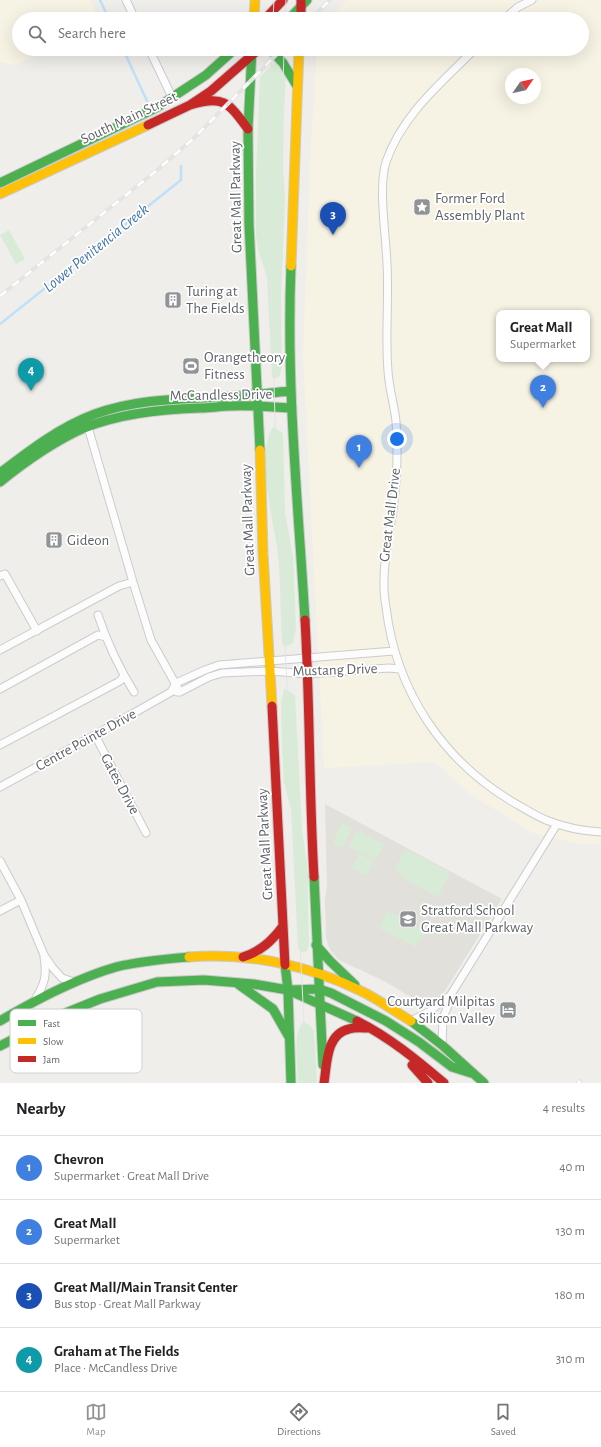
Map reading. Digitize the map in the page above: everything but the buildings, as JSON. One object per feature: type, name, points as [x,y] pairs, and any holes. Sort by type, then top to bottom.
[{"type":"main road","points":[[254,12],[255,0]]},
{"type":"main road","points":[[272,12],[283,0]]},
{"type":"main road","points":[[295,12],[303,2]]},
{"type":"main road","points":[[302,12],[303,2]]},
{"type":"main road","name":"South Main Street","points":[[0,183],[156,108],[206,75],[227,56]]},
{"type":"main road","name":"South Main Street","points":[[0,194],[190,105],[211,91],[248,56]]},
{"type":"main road","name":"Great Mall Parkway","points":[[252,56],[248,129],[249,224],[258,394],[263,553],[270,661],[285,963],[288,990],[291,1083]]},
{"type":"main road","points":[[276,56],[283,63],[297,87]]},
{"type":"main road","points":[[299,56],[289,306],[291,391],[308,674],[311,827],[318,989],[324,1083]]},
{"type":"main road","points":[[190,105],[207,100],[219,100],[228,104],[248,129]]},
{"type":"main road","points":[[89,140],[94,151]]},
{"type":"main road","name":"McCandless Drive","points":[[0,473],[46,438],[97,414],[141,402],[291,391]]},
{"type":"main road","name":"McCandless Drive","points":[[0,482],[46,448],[88,428],[114,419],[150,411],[242,406],[292,408]]},
{"type":"main road","points":[[240,958],[262,950],[269,944],[283,926]]},
{"type":"main road","points":[[316,945],[361,991]]},
{"type":"main road","points":[[19,1009],[74,982],[117,967],[164,959],[214,955],[285,963],[318,973],[361,991],[410,1021],[442,1045],[484,1083]]},
{"type":"main road","points":[[75,1009],[100,999],[157,982],[204,980],[253,984],[288,990],[318,989],[331,993],[386,1021],[419,1042],[452,1067],[476,1075]]},
{"type":"main road","points":[[237,983],[278,1014],[289,1037]]},
{"type":"main road","points":[[288,990],[344,1014],[372,1028],[408,1053],[444,1083]]},
{"type":"main road","points":[[0,1020],[10,1014]]},
{"type":"main road","points":[[324,1083],[331,1044],[334,1038],[346,1029],[372,1028]]},
{"type":"main road","points":[[0,1046],[10,1041]]},
{"type":"main road","points":[[390,1041],[428,1083]]},
{"type":"street","points":[[126,0],[132,12]]},
{"type":"street","points":[[512,12],[518,7],[532,0]]},
{"type":"street","points":[[152,56],[172,97]]},
{"type":"street","name":"Great Mall Drive","points":[[468,56],[426,97],[412,114],[393,145],[386,162],[383,176],[387,266],[386,332],[388,371],[395,411],[397,457],[394,500],[385,555],[384,591],[394,651],[400,668],[423,714],[441,740],[458,759],[481,780],[508,800],[547,821],[582,830],[601,832]]},
{"type":"street","points":[[88,428],[151,640],[180,692]]},
{"type":"street","points":[[0,576],[5,574],[37,631]]},
{"type":"street","points":[[0,650],[119,586],[133,582]]},
{"type":"street","points":[[98,615],[106,637],[124,676],[134,692]]},
{"type":"street","points":[[0,688],[98,635],[106,637]]},
{"type":"street","name":"Mustang Drive","points":[[307,658],[394,651]]},
{"type":"street","points":[[176,683],[219,665],[307,658]]},
{"type":"street","name":"Mustang Drive","points":[[270,671],[308,674],[400,668]]},
{"type":"street","name":"Centre Pointe Drive","points":[[170,692],[180,692],[208,677],[222,673],[270,671]]},
{"type":"street","points":[[0,745],[120,682],[124,676]]},
{"type":"street","name":"Centre Pointe Drive","points":[[0,787],[170,692],[176,683]]},
{"type":"street","name":"Gates Drive","points":[[94,735],[146,833]]},
{"type":"street","points":[[442,1045],[443,1018],[450,996],[557,824]]},
{"type":"street","points":[[0,861],[21,900],[44,955],[62,978],[74,982]]},
{"type":"street","points":[[0,911],[21,900]]},
{"type":"street","points":[[35,1000],[44,984],[46,969],[44,955]]},
{"type":"street","points":[[410,1021],[429,1012],[450,996]]},
{"type":"shaded area","points":[[0,0],[90,0],[96,12],[12,12],[12,56],[34,56],[15,65],[0,62]]},
{"type":"shaded area","points":[[347,0],[601,0],[601,844],[580,844],[533,833],[470,794],[435,762],[324,768],[303,355],[311,143],[317,56],[589,56],[589,12],[335,12]]},
{"type":"shaded area","name":"Stratford School Great Mall Parkway","points":[[325,804],[502,899],[446,989],[440,998],[433,1004],[431,1001],[421,1003],[384,981],[339,960],[330,950],[326,938],[325,898],[327,886]]},
{"type":"green space","points":[[276,61],[286,74],[283,169],[285,199],[281,301],[282,363],[280,375],[275,379],[272,377],[267,278],[259,254],[256,236],[256,176],[260,77]]},
{"type":"green space","points":[[9,230],[25,259],[16,264],[0,235]]},
{"type":"green space","points":[[273,427],[283,433],[285,513],[293,556],[296,628],[293,643],[287,646],[284,646],[282,641],[277,547],[265,469],[268,439]]},
{"type":"green space","points":[[284,689],[295,696],[302,830],[308,870],[309,943],[307,951],[302,952],[298,947],[291,809],[284,783],[281,703]]},
{"type":"green space","points":[[342,823],[352,828],[342,848],[333,843]]},
{"type":"green space","points":[[357,831],[384,844],[376,860],[349,847]]},
{"type":"green space","points":[[405,849],[450,872],[438,897],[411,883],[395,870]]},
{"type":"green space","points":[[359,854],[374,861],[367,875],[352,868]]},
{"type":"green space","points":[[387,911],[427,931],[424,937],[422,936],[416,947],[379,928]]},
{"type":"green space","points":[[303,1022],[310,1025],[314,1031],[317,1083],[298,1083],[297,1043],[300,1027]]},
{"type":"waterway","name":"Lower Penitencia Creek","points":[[100,0],[106,12]]},
{"type":"waterway","name":"Lower Penitencia Creek","points":[[126,56],[147,101]]},
{"type":"waterway","name":"Lower Penitencia Creek","points":[[0,324],[181,180],[181,166]]},
{"type":"tram line","points":[[273,12],[274,0]]},
{"type":"tram line","points":[[285,12],[286,0]]},
{"type":"tram line","points":[[272,56],[268,166],[277,486],[307,1083]]},
{"type":"tram line","points":[[279,356],[278,275],[284,56]]},
{"type":"tram line","points":[[284,518],[290,638]]},
{"type":"tram line","points":[[311,1035],[314,1083]]},
{"type":"railway","points":[[318,12],[330,0]]},
{"type":"railway","points":[[0,296],[156,171],[193,139],[275,56]]},
{"type":"traffic: fast","points":[[296,12],[307,0]]},
{"type":"traffic: fast","points":[[0,183],[156,108],[206,75],[227,56]]},
{"type":"traffic: fast","points":[[252,56],[248,129],[249,224],[260,450]]},
{"type":"traffic: fast","points":[[276,56],[283,63],[297,86]]},
{"type":"traffic: fast","points":[[291,266],[291,399],[305,620]]},
{"type":"traffic: fast","points":[[0,473],[57,432],[82,419],[110,409],[126,405],[173,399],[239,396],[291,391]]},
{"type":"traffic: fast","points":[[0,482],[30,459],[61,439],[84,428],[127,415],[171,409],[227,406],[292,408]]},
{"type":"traffic: fast","points":[[314,877],[323,1065]]},
{"type":"traffic: fast","points":[[316,945],[355,985]]},
{"type":"traffic: fast","points":[[21,1009],[56,990],[86,977],[116,967],[162,959],[189,957]]},
{"type":"traffic: fast","points":[[285,965],[288,990],[291,1083]]},
{"type":"traffic: fast","points":[[75,1009],[100,999],[157,982],[204,980],[253,984],[288,990],[357,1021]]},
{"type":"traffic: fast","points":[[238,984],[273,1009],[289,1037]]},
{"type":"traffic: fast","points":[[291,990],[319,989],[331,993],[386,1021],[419,1042],[452,1067],[471,1073]]},
{"type":"traffic: fast","points":[[0,1021],[10,1015]]},
{"type":"traffic: fast","points":[[411,1021],[442,1045],[484,1083]]},
{"type":"traffic: fast","points":[[0,1046],[10,1041]]},
{"type":"traffic: slow","points":[[254,12],[255,0]]},
{"type":"traffic: slow","points":[[291,266],[299,56]]},
{"type":"traffic: slow","points":[[0,194],[148,125]]},
{"type":"traffic: slow","points":[[260,450],[263,553],[272,706]]},
{"type":"traffic: slow","points":[[189,957],[233,957],[277,962],[299,967],[361,991],[380,1001],[411,1021]]},
{"type":"traffic: jam","points":[[272,12],[283,0]]},
{"type":"traffic: jam","points":[[301,0],[301,12]]},
{"type":"traffic: jam","points":[[148,125],[190,105],[211,91],[251,56]]},
{"type":"traffic: jam","points":[[190,105],[211,101],[224,103],[235,112],[248,129]]},
{"type":"traffic: jam","points":[[305,620],[314,877]]},
{"type":"traffic: jam","points":[[272,706],[285,965]]},
{"type":"traffic: jam","points":[[243,957],[266,945],[283,926]]},
{"type":"traffic: jam","points":[[357,1021],[369,1027],[413,1057],[444,1083]]},
{"type":"traffic: jam","points":[[324,1083],[329,1051],[336,1037],[341,1032],[349,1029],[368,1028]]},
{"type":"traffic: jam","points":[[412,1065],[428,1083]]},
{"type":"place","name":"Former Ford Assembly Plant","points":[[422,207]]},
{"type":"place","name":"Great Mall/Main Transit Center","points":[[333,235]]},
{"type":"place","name":"Turing at The Fields","points":[[173,300]]},
{"type":"place","name":"Orangetheory Fitness","points":[[191,366]]},
{"type":"place","name":"Graham at The Fields","points":[[31,391]]},
{"type":"place","name":"Great Mall","points":[[543,408]]},
{"type":"place","name":"Chevron","points":[[359,468]]},
{"type":"place","name":"Gideon","points":[[54,540]]},
{"type":"place","name":"Stratford School Great Mall Parkway","points":[[408,919]]},
{"type":"place","name":"Courtyard Milpitas Silicon Valley","points":[[508,1010]]}]
